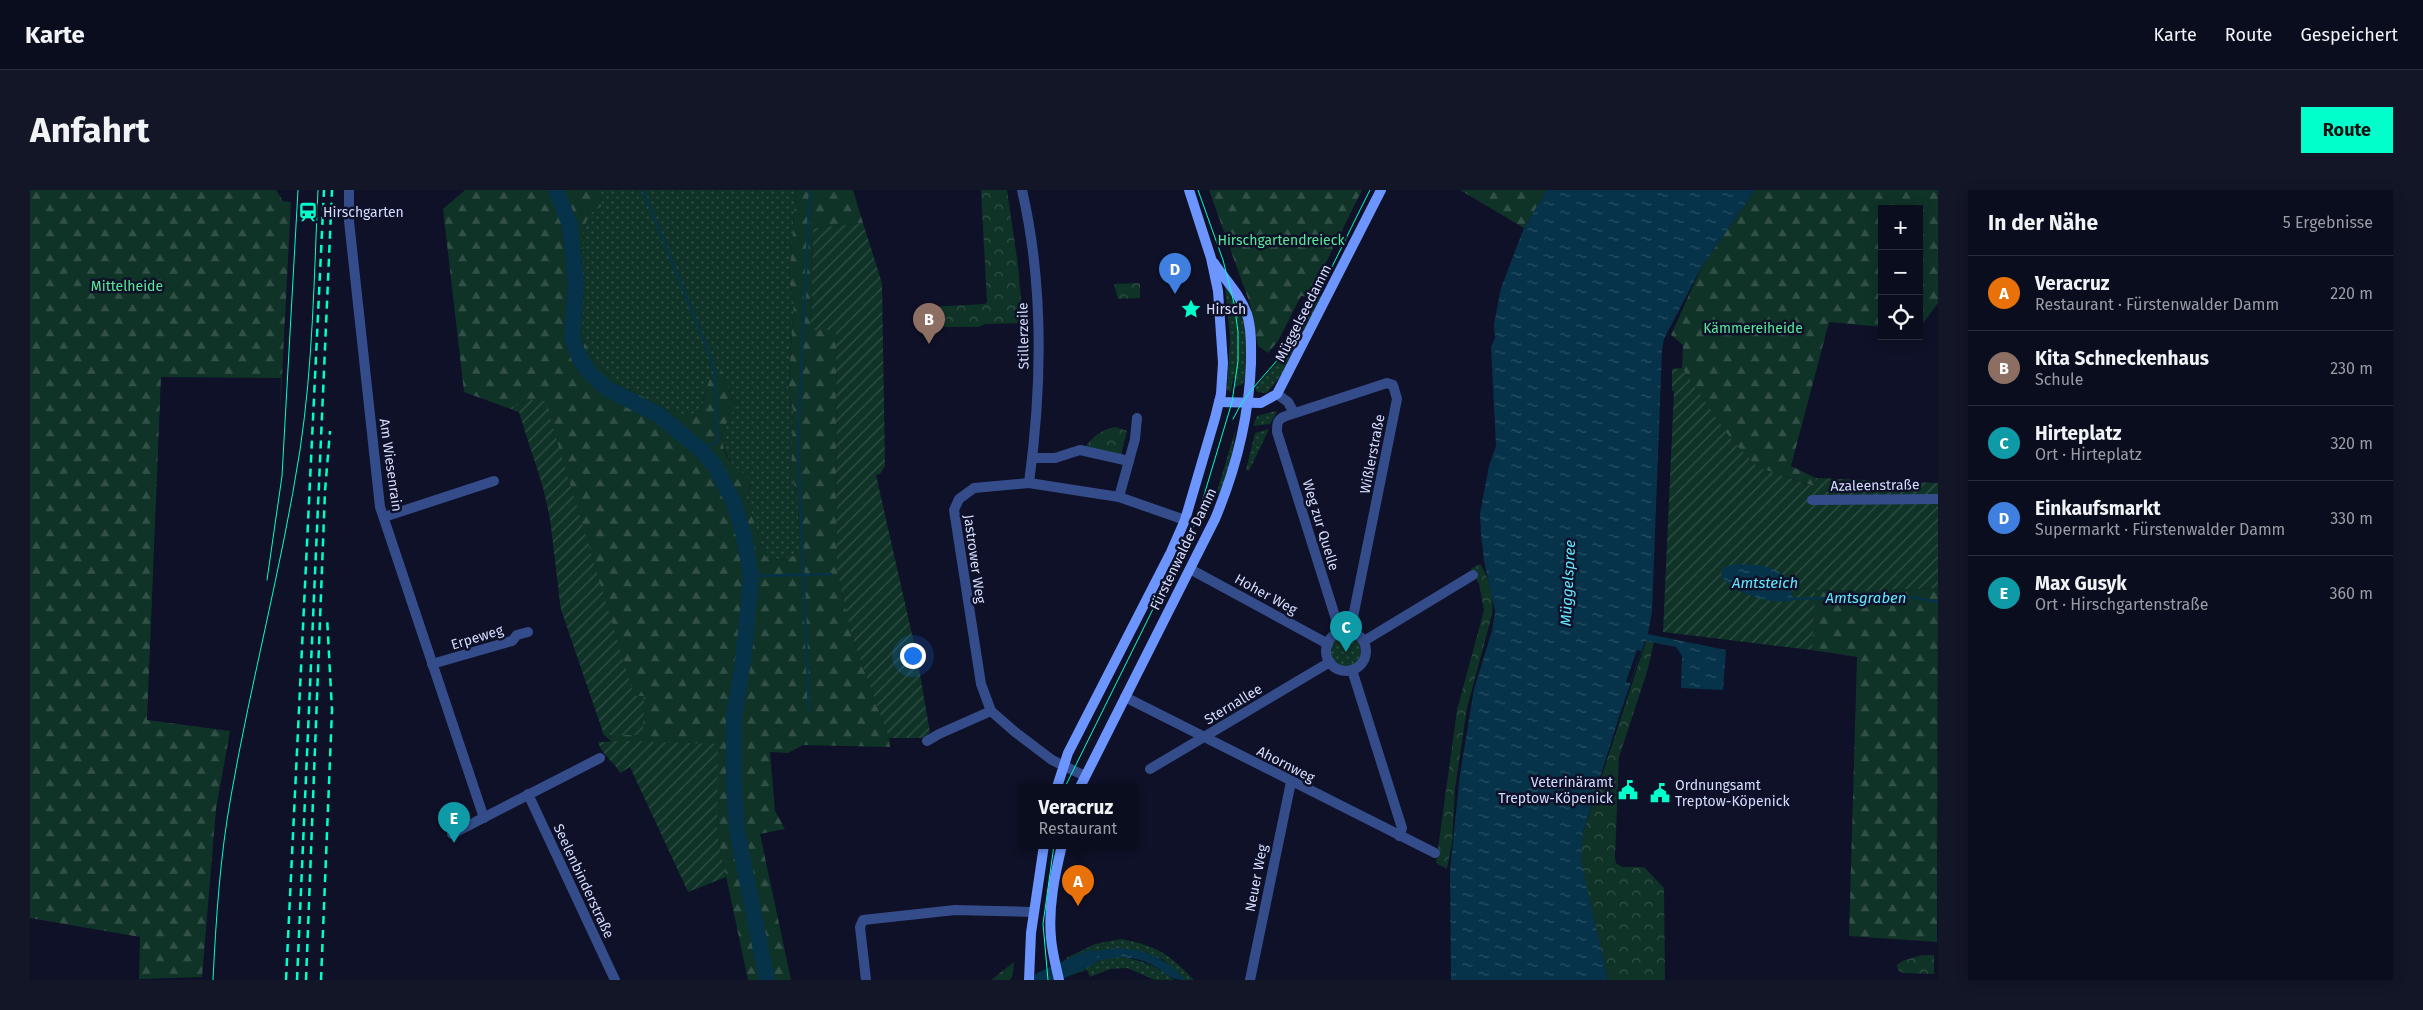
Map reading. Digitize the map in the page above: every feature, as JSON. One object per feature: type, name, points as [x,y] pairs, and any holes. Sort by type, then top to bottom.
[{"type":"main road","name":"Fürstenwalder Damm","points":[[1058,784],[1063,765],[1171,552],[1185,520],[1220,402],[1223,339],[1218,291],[1211,258],[1189,190]]},
{"type":"main road","name":"Müggelseedamm","points":[[1277,394],[1381,190]]},
{"type":"main road","name":"Fürstenwalder Damm","points":[[1081,784],[1215,519],[1229,485],[1249,403],[1251,344],[1249,322],[1237,294],[1211,258]]},
{"type":"main road","points":[[1220,402],[1266,402],[1277,394]]},
{"type":"main road","points":[[1029,978],[1033,912],[1043,849]]},
{"type":"main road","points":[[1059,980],[1055,963],[1051,921],[1054,886],[1061,849]]},
{"type":"street","name":"Am Wiesenrain","points":[[349,190],[349,221],[365,348],[370,422],[380,507],[484,818]]},
{"type":"street","name":"Stillerzeile","points":[[1022,190],[1031,236],[1038,324],[1037,419],[1029,483]]},
{"type":"street","name":"Wißlerstraße","points":[[1277,424],[1280,418],[1380,384],[1393,385],[1396,392],[1397,399],[1345,632]]},
{"type":"street","points":[[1277,394],[1288,402],[1294,413]]},
{"type":"street","points":[[1119,497],[1129,461],[1137,418]]},
{"type":"street","name":"Weg zur Quelle","points":[[1277,424],[1278,432],[1345,632]]},
{"type":"street","points":[[1032,458],[1055,458],[1080,450],[1129,461]]},
{"type":"street","points":[[384,517],[494,481]]},
{"type":"street","name":"Jastrower Weg","points":[[1085,776],[1063,765],[1024,740],[991,710],[982,684],[954,510],[959,499],[974,488],[1029,483],[1119,497],[1185,520]]},
{"type":"street","name":"Azaleenstraße","points":[[1812,500],[1938,499]]},
{"type":"street","name":"Hoher Weg","points":[[1190,569],[1328,644]]},
{"type":"street","points":[[1364,642],[1473,575]]},
{"type":"street","name":"Erpeweg","points":[[432,664],[512,642],[517,635],[528,632]]},
{"type":"street","points":[[1345,632],[1364,642],[1366,647],[1365,659],[1352,670],[1342,671],[1330,662],[1327,653],[1328,644],[1333,637],[1345,632]]},
{"type":"street","name":"Sternallee","points":[[1150,769],[1330,662]]},
{"type":"street","points":[[1352,670],[1402,828],[1399,836]]},
{"type":"street","name":"Ahornweg","points":[[1125,697],[1435,853]]},
{"type":"street","points":[[927,741],[991,710]]},
{"type":"street","points":[[452,834],[600,758]]},
{"type":"street","name":"Neuer Weg","points":[[1250,980],[1291,782]]},
{"type":"street","name":"Seelenbinderstraße","points":[[528,794],[615,980]]},
{"type":"street","points":[[866,980],[860,927],[863,920],[955,910],[1033,912]]},
{"type":"green space","name":"Mittelheide","points":[[30,190],[276,190],[283,201],[291,202],[280,415],[281,378],[161,377],[147,720],[230,731],[216,809],[202,977],[139,979],[140,937],[30,918]]},
{"type":"green space","points":[[465,190],[599,190],[602,206],[590,213],[583,230],[583,339],[595,362],[615,382],[664,408],[686,416],[701,410],[709,380],[721,369],[736,407],[725,426],[723,445],[731,462],[738,470],[748,476],[751,484],[746,497],[766,558],[781,560],[793,556],[799,548],[798,499],[791,473],[793,410],[788,392],[794,300],[789,280],[796,190],[853,190],[863,223],[813,228],[811,330],[836,329],[837,570],[852,637],[889,738],[890,747],[803,745],[788,753],[770,752],[775,811],[785,829],[760,834],[791,980],[748,980],[718,838],[717,816],[653,814],[627,761],[604,735],[561,609],[550,518],[543,487],[519,412],[464,392],[443,209]]},
{"type":"green space","points":[[599,190],[796,190],[789,280],[794,300],[788,392],[793,410],[791,473],[798,499],[799,548],[793,556],[781,560],[766,558],[746,497],[751,485],[734,467],[724,448],[724,429],[728,418],[736,407],[721,370],[709,380],[701,410],[687,417],[664,408],[615,382],[595,362],[583,339],[583,230],[590,213],[602,206]]},
{"type":"green space","points":[[981,190],[1007,190],[1018,265],[1023,323],[985,324],[979,327],[929,327],[928,307],[985,304],[987,302]]},
{"type":"green space","name":"Hirschgartendreieck","points":[[1209,190],[1362,190],[1309,297],[1301,296],[1278,341],[1268,353],[1258,346],[1250,304]]},
{"type":"green space","points":[[1460,190],[1547,190],[1524,228]]},
{"type":"green space","name":"Kämmereiheide","points":[[1755,190],[1938,190],[1938,303],[1923,324],[1923,205],[1878,205],[1878,327],[1829,322],[1791,466],[1816,478],[1814,486],[1756,467],[1731,440],[1682,368],[1683,345],[1671,335],[1701,268]]},
{"type":"green space","points":[[863,223],[882,283],[885,466],[880,474],[876,475],[916,652],[930,732],[924,738],[889,738],[852,637],[837,570],[836,330],[811,330],[813,228]]},
{"type":"green space","points":[[1140,283],[1140,298],[1118,299],[1114,284]]},
{"type":"green space","points":[[1225,285],[1242,308],[1247,327],[1248,377],[1241,385],[1234,387],[1235,378],[1233,378],[1231,392],[1227,390],[1230,338]]},
{"type":"green space","points":[[1323,295],[1284,372],[1267,393],[1257,392],[1255,387],[1292,346],[1317,298]]},
{"type":"green space","points":[[1682,368],[1731,439],[1757,467],[1813,486],[1816,478],[1938,483],[1938,588],[1865,591],[1815,590],[1812,650],[1663,632],[1674,391],[1672,391],[1672,369]]},
{"type":"green space","points":[[532,400],[545,401],[634,696],[644,696],[643,735],[604,735],[561,609],[550,518],[543,487],[519,412],[509,408]]},
{"type":"green space","points":[[1277,412],[1270,424],[1253,426],[1257,416]]},
{"type":"green space","points":[[1115,427],[1127,431],[1121,455],[1084,448],[1097,434]]},
{"type":"green space","points":[[1236,428],[1230,465],[1220,496],[1216,495]]},
{"type":"green space","points":[[1269,429],[1249,471],[1246,470],[1255,433]]},
{"type":"green space","points":[[1480,564],[1490,588],[1492,615],[1467,708],[1455,789],[1452,843],[1447,869],[1436,863],[1457,710],[1484,610],[1479,584],[1471,569]]},
{"type":"green space","points":[[1938,588],[1937,942],[1849,936],[1857,657],[1812,650],[1814,590],[1865,591]]},
{"type":"green space","points":[[1346,636],[1357,641],[1362,652],[1357,663],[1346,668],[1335,663],[1330,652],[1335,641]]},
{"type":"green space","points":[[1646,641],[1654,642],[1647,672],[1619,757],[1615,858],[1616,863],[1622,867],[1644,867],[1664,888],[1665,980],[1608,980],[1580,861],[1583,833]]},
{"type":"green space","points":[[598,742],[718,744],[718,838],[726,877],[688,892],[630,767],[620,773],[603,752]]},
{"type":"green space","points":[[1121,939],[1161,952],[1177,963],[1194,980],[1186,980],[1162,959],[1095,951],[1068,962],[1066,958],[1095,944]]},
{"type":"green space","points":[[1922,955],[1934,955],[1934,974],[1903,973],[1898,970],[1897,965],[1902,961]]},
{"type":"green space","points":[[1113,956],[1146,963],[1174,980],[1155,980],[1127,968],[1110,969],[1090,977],[1087,970],[1071,975],[1070,969]]},
{"type":"green space","points":[[1014,962],[1013,975],[1010,980],[991,980]]},
{"type":"water","name":"Müggelspree","points":[[1547,190],[1755,190],[1701,268],[1664,339],[1662,350],[1652,611],[1648,634],[1726,650],[1723,690],[1681,688],[1682,656],[1676,647],[1645,641],[1583,833],[1581,861],[1608,980],[1451,980],[1450,871],[1460,774],[1474,689],[1492,631],[1495,611],[1484,561],[1480,513],[1489,466],[1496,446],[1491,347],[1495,338],[1494,324],[1501,288],[1524,228]]},
{"type":"water","name":"Amtsteich","points":[[1734,564],[1764,566],[1781,573],[1791,589],[1793,601],[1764,600],[1733,588],[1721,575],[1723,568]]},
{"type":"water","points":[[1118,948],[1139,951],[1155,956],[1186,980],[1171,977],[1152,965],[1131,958],[1111,958],[1070,969],[1068,962],[1095,951]]},
{"type":"pier","points":[[1637,650],[1641,651],[1630,683],[1626,682]]},
{"type":"waterway","points":[[556,190],[570,225],[576,285],[572,338],[579,357],[588,371],[606,388],[659,415],[702,451],[715,466],[734,503],[744,536],[751,576],[744,655],[734,717],[734,780],[737,830],[767,980]]},
{"type":"waterway","points":[[643,190],[711,358],[715,375],[717,441],[702,451]]},
{"type":"waterway","points":[[809,710],[798,441],[810,190]]},
{"type":"waterway","points":[[751,576],[831,574]]},
{"type":"waterway","name":"Amtsgraben","points":[[1793,599],[1905,596],[1938,602]]},
{"type":"waterway","points":[[1041,980],[1089,958]]},
{"type":"tram line","points":[[267,580],[282,476],[298,190]]},
{"type":"tram line","points":[[213,980],[219,888],[227,819],[300,450],[308,385],[318,190]]},
{"type":"tram line","points":[[1066,784],[1196,522],[1232,402],[1238,361],[1238,332],[1234,303],[1223,260],[1198,190]]},
{"type":"tram line","points":[[1233,419],[1246,397],[1285,350],[1303,322],[1370,190]]},
{"type":"tram line","points":[[1048,980],[1043,924],[1053,849]]},
{"type":"railway","points":[[286,980],[324,190]]},
{"type":"railway","points":[[297,980],[332,190]]},
{"type":"railway","points":[[306,980],[325,491],[330,431]]},
{"type":"railway","points":[[321,980],[332,710],[327,617]]},
{"type":"place","name":"Hirschgarten","points":[[308,212]]},
{"type":"place","name":"Einkaufsmarkt","points":[[1175,294]]},
{"type":"place","name":"Hirsch","points":[[1191,309]]},
{"type":"place","name":"Kita Schneckenhaus","points":[[929,344]]},
{"type":"place","name":"Hirteplatz","points":[[1346,652]]},
{"type":"place","name":"Veterinäramt Treptow-Köpenick","points":[[1628,790]]},
{"type":"place","name":"Ordnungsamt Treptow-Köpenick","points":[[1660,793]]},
{"type":"place","name":"Max Gusyk","points":[[454,843]]},
{"type":"place","name":"Veracruz","points":[[1078,906]]}]
